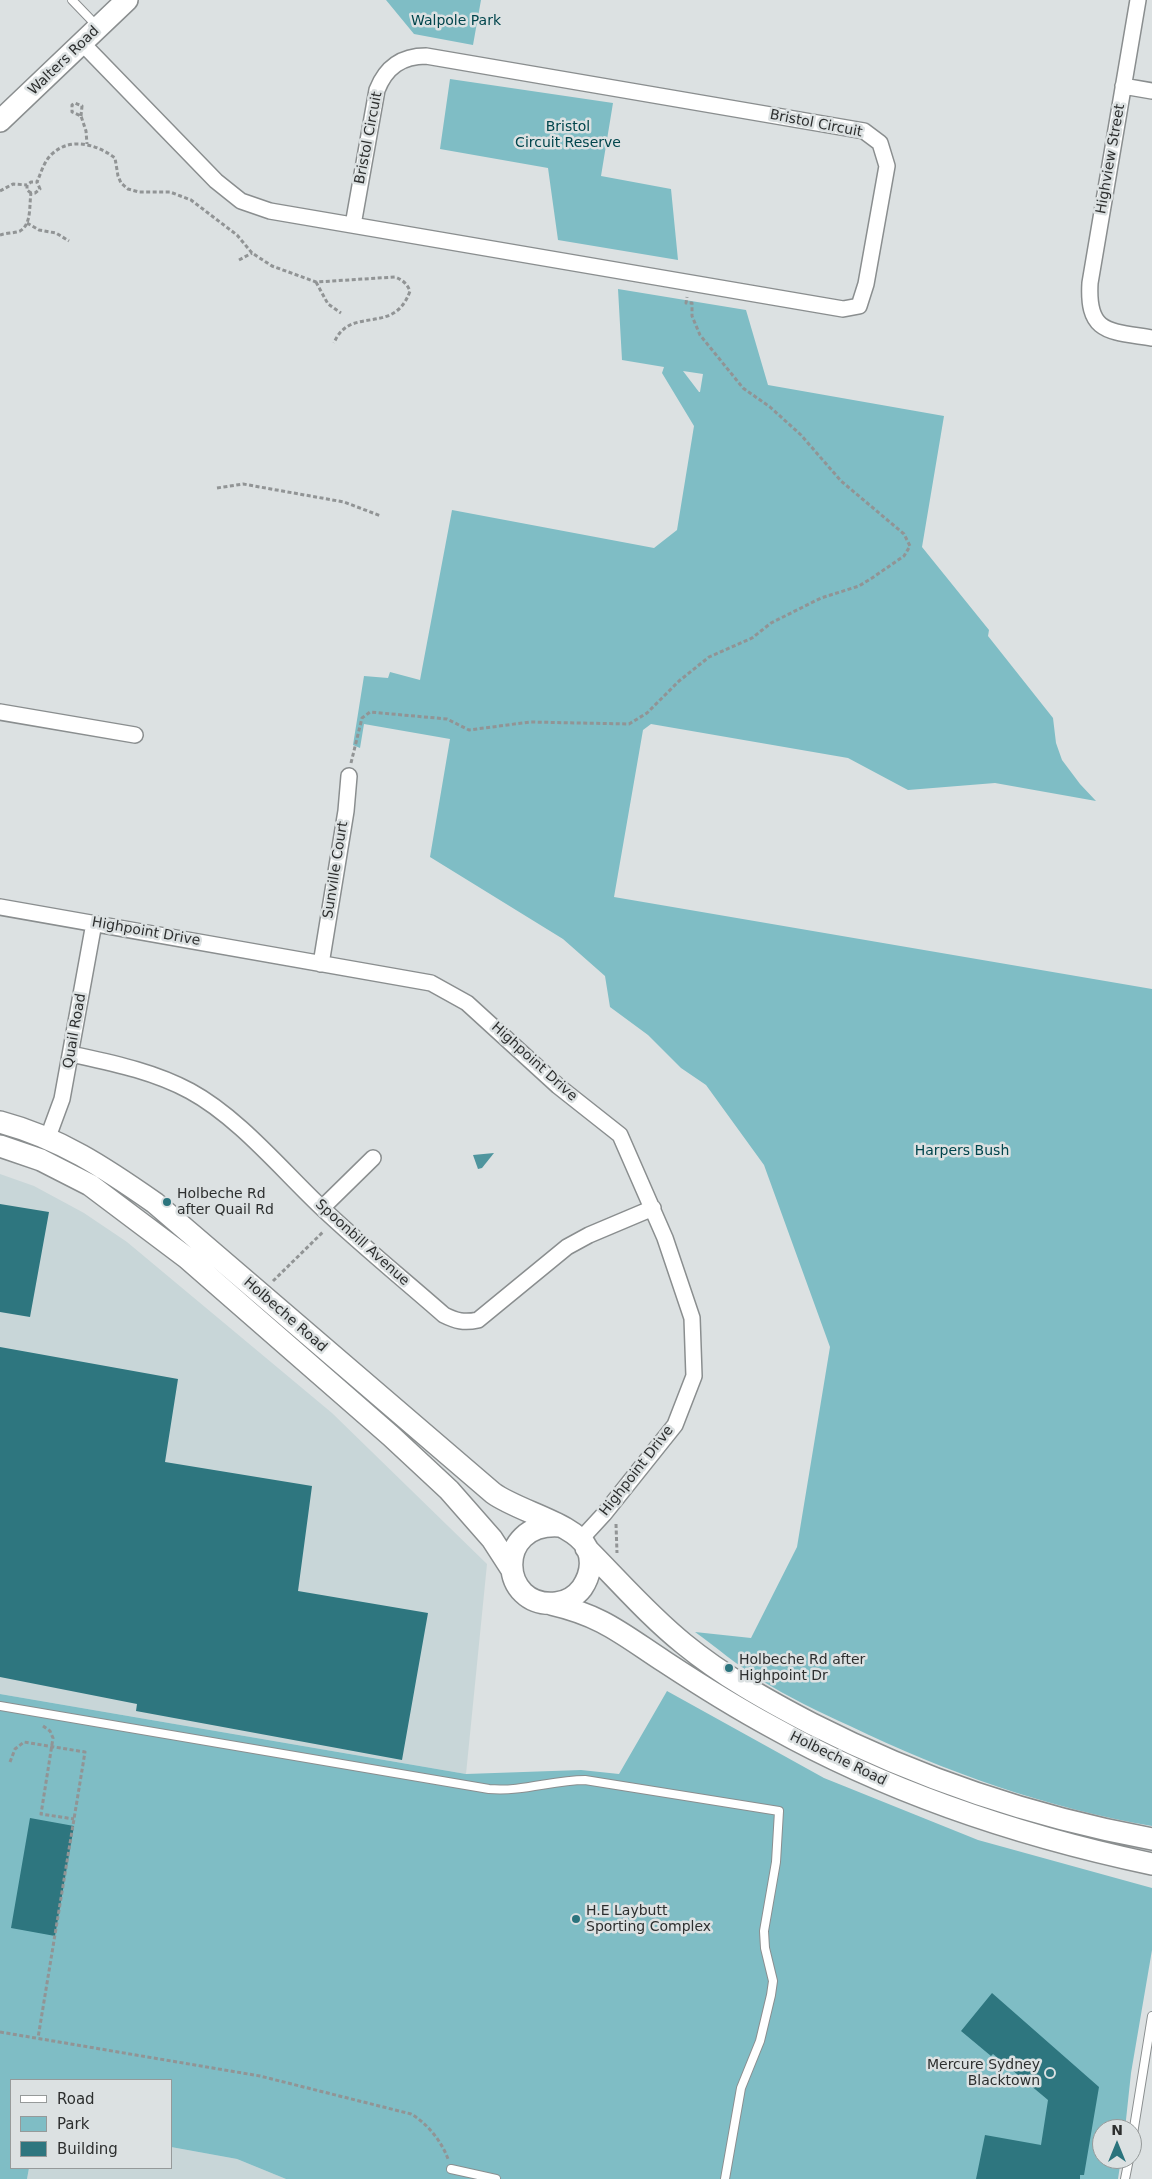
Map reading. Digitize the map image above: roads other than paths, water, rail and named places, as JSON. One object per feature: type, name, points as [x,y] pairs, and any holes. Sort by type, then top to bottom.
[{"type":"street","name":"Walters Road","points":[[0,121],[126,0]]},
{"type":"street","name":"Highview Street","points":[[1138,0],[1090,283],[1089,302],[1093,318],[1100,326],[1117,332],[1152,338]]},
{"type":"street","name":"Bristol Circuit","points":[[82,43],[216,181],[241,201],[270,211],[843,309],[859,306],[866,284],[887,166],[880,143],[864,131],[426,56],[413,56],[396,63],[387,71],[377,90],[353,225]]},
{"type":"street","points":[[1123,86],[1152,91]]},
{"type":"street","points":[[0,712],[135,735]]},
{"type":"street","name":"Sunville Court","points":[[321,964],[346,811],[349,776]]},
{"type":"street","name":"Highpoint Drive","points":[[0,907],[431,983],[468,1003],[558,1086],[620,1135],[653,1208],[692,1318],[694,1376],[675,1425],[604,1514],[584,1543]]},
{"type":"street","name":"Quail Road","points":[[48,1137],[62,1099],[94,923]]},
{"type":"street","name":"Spoonbill Avenue","points":[[71,1054],[139,1070],[174,1084],[221,1110],[335,1220],[444,1315],[466,1322],[478,1320],[488,1313],[567,1247],[589,1235],[653,1208]]},
{"type":"street","name":"Holbeche Road","points":[[0,1122],[48,1137],[102,1166],[155,1203],[498,1497],[516,1508],[559,1526]]},
{"type":"street","name":"Holbeche Road","points":[[0,1146],[41,1160],[90,1185],[187,1258],[391,1436],[449,1490],[492,1539],[512,1570]]},
{"type":"street","points":[[322,1208],[373,1158]]},
{"type":"street","points":[[547,1525],[559,1526],[571,1531],[584,1543],[590,1569],[586,1581],[580,1591],[559,1603],[534,1600],[523,1592],[516,1582],[512,1570],[512,1558],[516,1546],[534,1528],[547,1525]]},
{"type":"street","name":"Holbeche Road","points":[[584,1543],[684,1644],[745,1687],[816,1726],[906,1768],[990,1799],[1068,1822],[1152,1839]]},
{"type":"street","name":"Holbeche Road","points":[[547,1603],[588,1614],[608,1624],[682,1673],[772,1728],[900,1789],[1004,1826],[1106,1854],[1152,1864]]},
{"type":"lane","points":[[72,0],[99,28]]},
{"type":"lane","points":[[0,1706],[489,1789],[511,1791],[560,1782],[585,1780],[779,1811],[776,1862],[764,1931],[765,1948],[773,1981],[771,1995],[760,2041],[741,2088],[725,2179]]},
{"type":"lane","points":[[1136,2119],[1149,2057],[1152,2016]]},
{"type":"lane","points":[[451,2169],[496,2179]]},
{"type":"place","name":"Holbeche Rd after Quail Rd","points":[[167,1202]]},
{"type":"place","name":"Holbeche Rd after Highpoint Dr","points":[[729,1668]]},
{"type":"place","name":"H.E Laybutt Sporting Complex","points":[[576,1919]]},
{"type":"place","name":"Mercure Sydney Blacktown","points":[[1050,2073]]},
{"type":"park label","name":"Walpole Park","points":[[456,21]]},
{"type":"park label","name":"Bristol Circuit Reserve","points":[[568,136]]},
{"type":"park label","name":"Harpers Bush","points":[[962,1151]]}]
